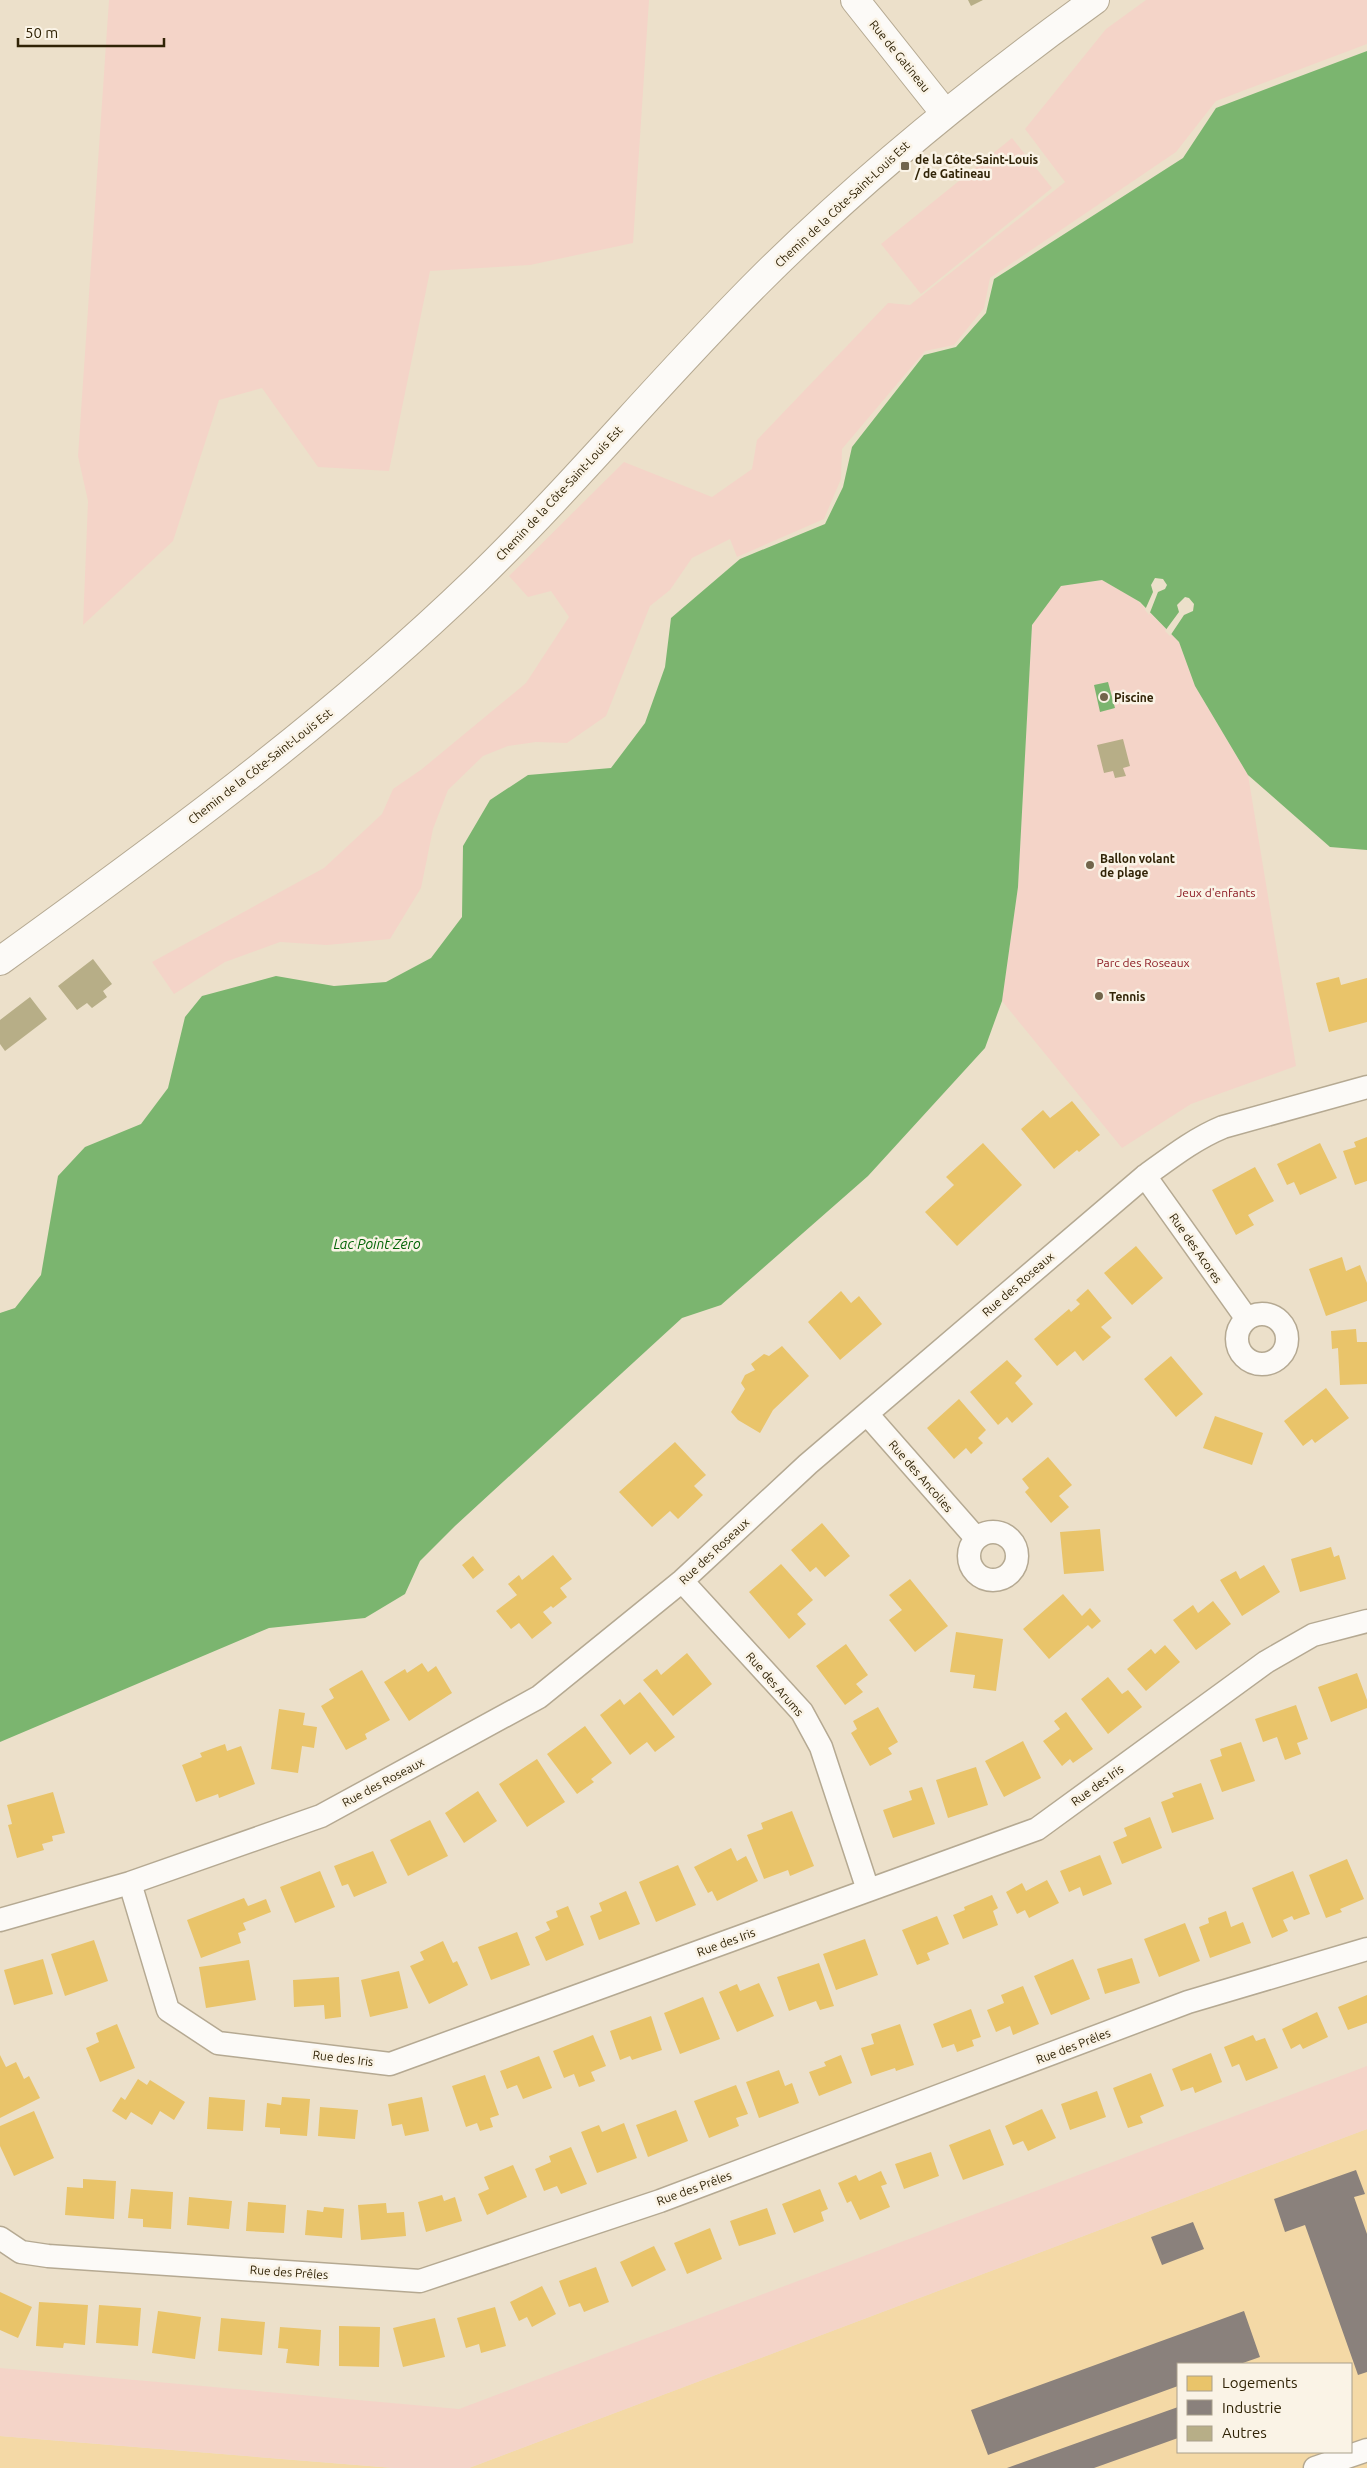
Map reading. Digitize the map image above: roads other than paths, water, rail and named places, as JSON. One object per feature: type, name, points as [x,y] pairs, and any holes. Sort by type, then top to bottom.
[{"type":"street","name":"Rue de Gatineau","points":[[855,0],[944,112]]},
{"type":"street","name":"Chemin de la Côte-Saint-Louis Est","points":[[0,961],[254,772],[394,657],[517,539],[760,280],[884,163],[944,112],[1095,0]]},
{"type":"street","name":"Rue des Roseaux","points":[[0,1920],[130,1883],[321,1816],[539,1697],[682,1581],[808,1464],[1145,1176],[1203,1135],[1222,1127],[1367,1087]]},
{"type":"street","name":"Rue des Acores","points":[[1145,1176],[1247,1319]]},
{"type":"street","name":"Rue des Ancolies","points":[[867,1414],[976,1538]]},
{"type":"street","name":"Rue des Arums","points":[[682,1581],[802,1712],[821,1747],[868,1890]]},
{"type":"street","name":"Rue des Iris","points":[[130,1883],[168,2010],[218,2043],[390,2064],[1037,1829],[1266,1662],[1313,1635],[1367,1621]]},
{"type":"street","name":"Rue des Prêles","points":[[0,2238],[20,2252],[48,2256],[420,2281],[660,2200],[1188,2002],[1367,1949]]},
{"type":"street","points":[[1315,2468],[1367,2450]]},
{"type":"water","name":"Lac Point Zéro","points":[[1367,51],[1367,850],[1330,847],[1248,775],[1195,686],[1179,642],[1140,602],[1102,580],[1061,586],[1032,625],[1018,887],[1002,1001],[985,1048],[868,1176],[721,1305],[682,1318],[455,1526],[420,1561],[405,1594],[365,1618],[269,1628],[0,1742],[0,1313],[15,1308],[41,1275],[58,1176],[85,1147],[141,1124],[168,1088],[185,1017],[202,996],[276,976],[334,986],[386,982],[431,958],[462,917],[463,846],[490,800],[528,775],[611,768],[645,723],[665,667],[671,618],[740,559],[825,524],[843,487],[852,447],[924,355],[956,347],[986,313],[994,279],[1183,158],[1216,108]]},
{"type":"water","name":"Piscine","points":[[1108,682],[1115,708],[1100,712],[1094,685]]},
{"type":"place","name":"de la Côte-Saint-Louis / de Gatineau","points":[[905,166]]},
{"type":"place","name":"Piscine","points":[[1104,697]]},
{"type":"place","name":"Ballon volant de plage","points":[[1090,865]]},
{"type":"place","name":"Tennis","points":[[1099,996]]},
{"type":"park label","name":"Jeux d'enfants","points":[[1216,892]]},
{"type":"park label","name":"Parc des Roseaux","points":[[1143,962]]}]
